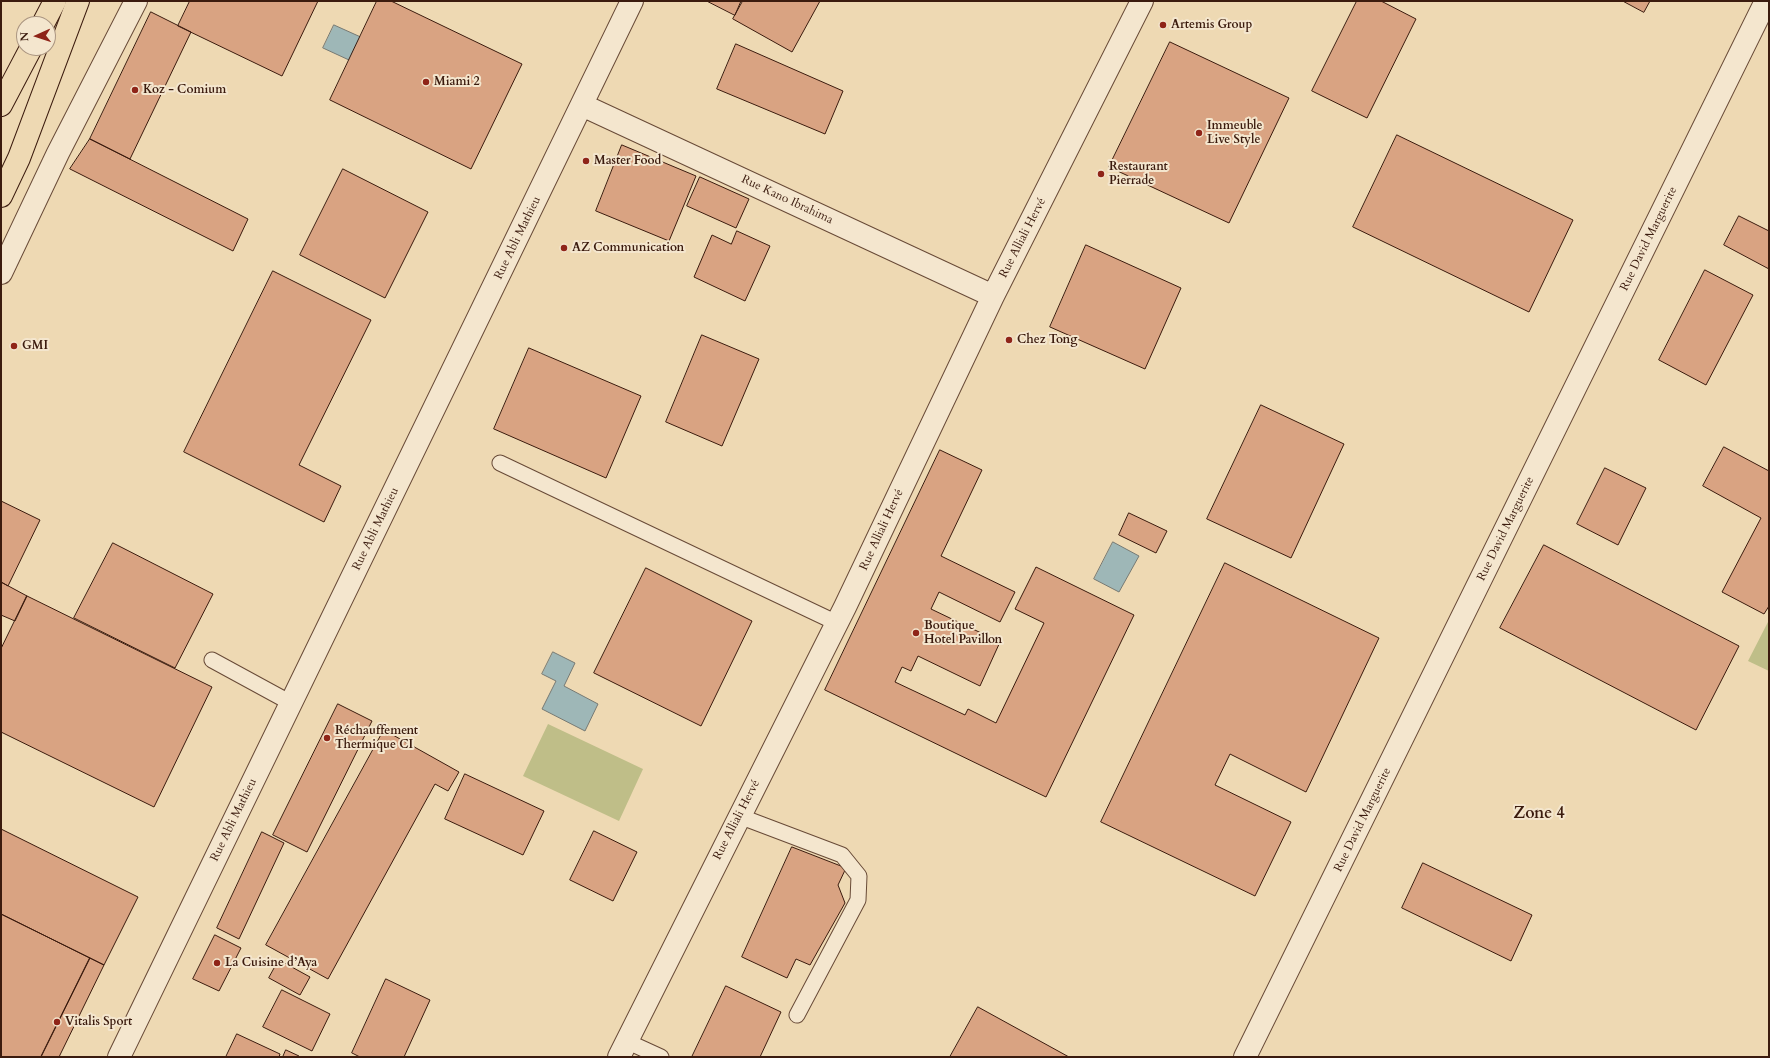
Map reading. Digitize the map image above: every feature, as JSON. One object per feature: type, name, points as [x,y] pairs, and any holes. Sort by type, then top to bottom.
[{"type":"highway","points":[[47,16],[55,1]]},
{"type":"highway","points":[[1,196],[19,158],[78,1]]},
{"type":"highway","points":[[1,105],[26,56]]},
{"type":"street","points":[[1,272],[58,153],[136,1]]},
{"type":"street","name":"Rue Abli Mathieu","points":[[119,1057],[632,1]]},
{"type":"street","name":"Rue Alliali Hervé","points":[[622,1049],[837,623],[993,296],[1142,1]]},
{"type":"street","name":"Rue David Marguerite","points":[[1247,1056],[1766,1]]},
{"type":"street","name":"Rue Kano Ibrahima","points":[[582,104],[993,296]]},
{"type":"lane","points":[[500,463],[837,623]]},
{"type":"lane","points":[[212,660],[291,703]]},
{"type":"lane","points":[[739,816],[842,855],[858,876],[858,900],[797,1015]]},
{"type":"lane","points":[[622,1049],[661,1057]]},
{"type":"shaded area","points":[[1769,620],[1769,671],[1748,661]]},
{"type":"shaded area","points":[[548,724],[643,769],[619,821],[523,776]]},
{"type":"water","points":[[334,25],[374,43],[362,66],[323,48]]},
{"type":"water","points":[[1113,542],[1139,556],[1119,592],[1094,579]]},
{"type":"water","points":[[553,652],[575,663],[564,686],[598,704],[585,731],[542,709],[556,681],[542,674]]},
{"type":"building","points":[[190,1],[318,1],[282,76],[178,26]]},
{"type":"building","name":"Miami 2","points":[[377,1],[391,1],[522,64],[471,169],[330,100]]},
{"type":"building","points":[[707,1],[741,1],[735,15]]},
{"type":"building","points":[[743,1],[820,1],[792,52],[733,19]]},
{"type":"building","points":[[1357,1],[1381,1],[1416,19],[1367,118],[1312,91]]},
{"type":"building","points":[[1623,1],[1650,1],[1644,12]]},
{"type":"building","points":[[151,12],[191,32],[130,159],[90,139]]},
{"type":"building","name":"Immeuble Live Style","points":[[1170,42],[1289,98],[1229,223],[1109,167]]},
{"type":"building","points":[[736,44],[843,91],[825,134],[717,89]]},
{"type":"building","points":[[1397,135],[1573,220],[1529,312],[1353,227]]},
{"type":"building","points":[[90,139],[248,219],[233,251],[70,169]]},
{"type":"building","points":[[622,145],[696,176],[669,241],[596,211]]},
{"type":"building","points":[[343,169],[428,212],[385,298],[300,255]]},
{"type":"building","points":[[700,177],[749,199],[736,228],[687,206]]},
{"type":"building","points":[[1739,216],[1769,231],[1769,269],[1724,245]]},
{"type":"building","points":[[737,231],[770,246],[745,301],[694,277],[712,235],[731,244]]},
{"type":"building","points":[[1086,245],[1181,288],[1145,369],[1050,327]]},
{"type":"building","points":[[1705,270],[1753,295],[1706,385],[1659,360]]},
{"type":"building","points":[[273,271],[371,320],[299,465],[341,486],[324,522],[184,452]]},
{"type":"building","points":[[702,335],[759,359],[722,446],[666,422]]},
{"type":"building","points":[[529,348],[641,396],[606,478],[494,429]]},
{"type":"building","points":[[1261,405],[1344,444],[1291,558],[1207,519]]},
{"type":"building","points":[[1724,447],[1769,471],[1769,606],[1764,614],[1722,592],[1761,518],[1703,486]]},
{"type":"building","name":"Boutique Hotel Pavillon","points":[[940,450],[982,470],[941,556],[1015,592],[1000,622],[939,592],[931,609],[1000,642],[980,686],[918,656],[911,671],[902,667],[895,682],[965,715],[968,709],[996,723],[1044,623],[1015,609],[1036,567],[1134,615],[1046,797],[825,690]]},
{"type":"building","points":[[1605,468],[1646,488],[1618,545],[1577,524]]},
{"type":"building","points":[[1,501],[40,520],[8,586],[1,582]]},
{"type":"building","points":[[1129,513],[1167,531],[1156,553],[1119,535]]},
{"type":"building","points":[[113,543],[213,594],[175,668],[74,618]]},
{"type":"building","points":[[1544,545],[1739,646],[1696,730],[1500,628]]},
{"type":"building","points":[[1225,563],[1379,638],[1306,792],[1230,754],[1215,785],[1291,822],[1255,896],[1101,822]]},
{"type":"building","points":[[646,568],[752,621],[701,726],[594,673]]},
{"type":"building","points":[[1,582],[27,596],[15,621],[1,615]]},
{"type":"building","points":[[27,596],[212,687],[154,807],[1,732],[1,649]]},
{"type":"building","points":[[338,704],[372,721],[307,852],[273,835]]},
{"type":"building","points":[[384,730],[459,772],[448,791],[435,784],[328,979],[266,945]]},
{"type":"building","points":[[465,774],[544,811],[523,855],[445,819]]},
{"type":"building","points":[[1,829],[138,897],[104,965],[1,914]]},
{"type":"building","points":[[594,831],[637,852],[613,901],[570,880]]},
{"type":"building","points":[[262,832],[284,843],[239,939],[217,928]]},
{"type":"building","points":[[792,847],[846,868],[838,885],[845,903],[810,965],[796,959],[787,978],[742,957]]},
{"type":"building","points":[[1423,863],[1532,915],[1511,961],[1402,908]]},
{"type":"building","points":[[1,914],[90,958],[41,1057],[1,1057]]},
{"type":"building","name":"La Cuisine d’Aya","points":[[215,935],[241,948],[219,991],[193,979]]},
{"type":"building","points":[[90,958],[104,965],[59,1057],[41,1057]]},
{"type":"building","points":[[279,960],[310,977],[300,995],[269,978]]},
{"type":"building","points":[[386,979],[430,1000],[404,1057],[360,1057],[352,1053]]},
{"type":"building","points":[[726,986],[781,1012],[760,1057],[692,1057]]},
{"type":"building","points":[[282,990],[330,1014],[312,1051],[263,1027]]},
{"type":"building","points":[[978,1007],[1069,1057],[950,1057]]},
{"type":"building","points":[[237,1034],[280,1054],[279,1057],[226,1057]]},
{"type":"building","points":[[286,1050],[299,1056],[283,1057]]},
{"type":"place","name":"Artemis Group","points":[[1163,25]]},
{"type":"place","name":"Miami 2","points":[[426,82]]},
{"type":"place","name":"Koz - Comium","points":[[135,90]]},
{"type":"place","name":"Immeuble Live Style","points":[[1199,133]]},
{"type":"place","name":"Master Food","points":[[586,161]]},
{"type":"place","name":"Restaurant Pierrade","points":[[1101,174]]},
{"type":"place","name":"AZ Communication","points":[[564,248]]},
{"type":"place","name":"Chez Tong","points":[[1009,340]]},
{"type":"place","name":"GMI","points":[[14,346]]},
{"type":"place","name":"Boutique Hotel Pavillon","points":[[916,633]]},
{"type":"place","name":"Réchauffement Thermique CI","points":[[327,738]]},
{"type":"place","name":"La Cuisine d’Aya","points":[[217,963]]},
{"type":"place","name":"Vitalis Sport","points":[[57,1022]]},
{"type":"district","name":"Zone 4","points":[[1539,814]]}]
